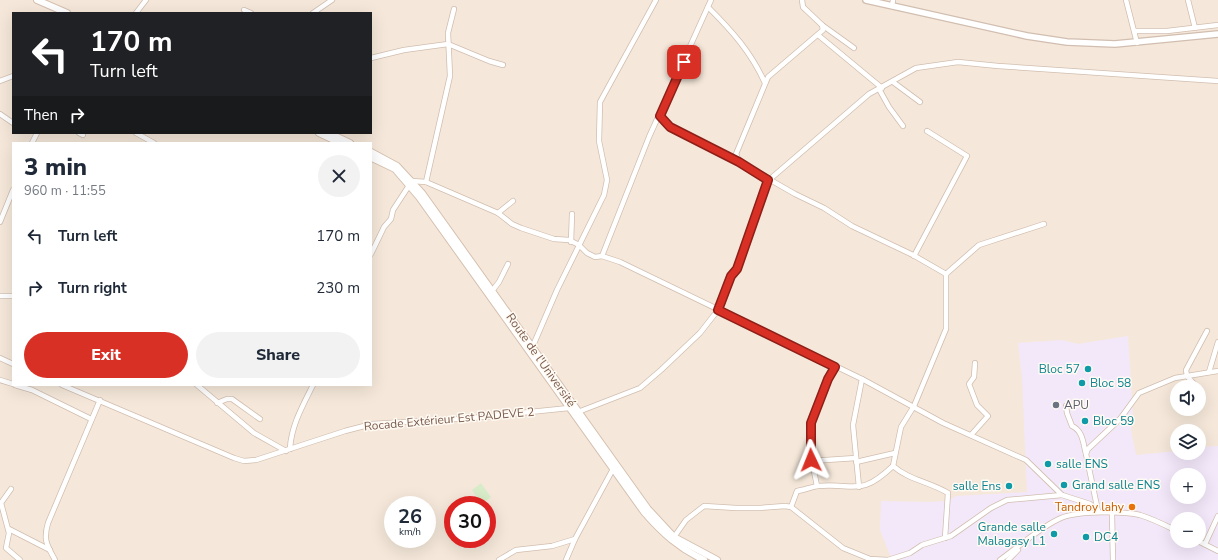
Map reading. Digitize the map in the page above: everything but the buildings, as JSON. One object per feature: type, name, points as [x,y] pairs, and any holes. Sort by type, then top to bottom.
[{"type":"main road","points":[[30,0],[58,12]]},
{"type":"main road","points":[[37,0],[65,12]]},
{"type":"main road","points":[[323,134],[341,138]]},
{"type":"main road","points":[[331,134],[341,138]]},
{"type":"main road","name":"Route de l'Université","points":[[372,152],[391,162],[411,183],[644,512],[662,533],[685,551],[704,560]]},
{"type":"main road","name":"Route de l'Université","points":[[372,157],[389,165],[411,183]]},
{"type":"main road","name":"Route de l'Université","points":[[433,214],[492,291],[648,509],[674,537],[717,560]]},
{"type":"street","points":[[137,12],[146,0]]},
{"type":"street","points":[[314,12],[332,0]]},
{"type":"street","points":[[532,348],[557,290],[598,208],[607,180],[599,141],[600,102],[656,0]]},
{"type":"street","points":[[602,256],[649,137],[660,116],[711,0]]},
{"type":"street","points":[[802,0],[803,6],[822,25],[854,48]]},
{"type":"street","points":[[866,0],[1027,36],[1067,42],[1115,44],[1137,43],[1218,34]]},
{"type":"street","points":[[892,6],[893,0]]},
{"type":"street","points":[[1126,0],[1137,43]]},
{"type":"street","points":[[1188,0],[1195,28]]},
{"type":"street","points":[[708,7],[734,33],[752,56],[765,83]]},
{"type":"street","points":[[426,182],[450,76],[448,33],[454,9]]},
{"type":"street","points":[[244,10],[249,12]]},
{"type":"street","points":[[739,162],[736,154],[768,77],[818,35],[823,30],[822,25]]},
{"type":"street","points":[[1135,31],[1195,28],[1218,25]]},
{"type":"street","points":[[818,35],[880,88],[889,107],[903,126]]},
{"type":"street","points":[[372,58],[404,50],[448,44],[488,61],[503,65]]},
{"type":"street","points":[[578,412],[640,388],[700,333],[718,310],[731,276],[737,269],[768,180],[858,104],[880,88],[916,68],[958,62],[1218,81]]},
{"type":"street","points":[[0,81],[12,76]]},
{"type":"street","points":[[893,82],[920,102]]},
{"type":"street","points":[[0,114],[12,122]]},
{"type":"street","points":[[660,116],[670,127],[739,162],[768,180],[824,208],[852,226],[914,256],[946,274]]},
{"type":"street","points":[[914,256],[967,156],[927,131]]},
{"type":"street","points":[[138,134],[152,142]]},
{"type":"street","points":[[372,252],[384,226],[391,219],[393,210],[411,183],[426,182],[498,213],[512,224],[521,228],[554,239],[571,242],[579,245],[595,257],[602,256],[632,267],[862,379],[943,423],[1000,450],[1026,460],[1062,495]]},
{"type":"street","points":[[0,222],[12,192]]},
{"type":"street","points":[[498,213],[513,201]]},
{"type":"street","points":[[571,242],[572,214]]},
{"type":"street","points":[[792,507],[797,491],[816,486],[859,487],[871,483],[893,466],[901,427],[914,406],[946,329],[946,274],[980,245],[1044,224]]},
{"type":"street","points":[[492,291],[499,282],[508,264]]},
{"type":"street","points":[[0,296],[12,296]]},
{"type":"street","points":[[1192,380],[1188,376],[1186,370],[1207,331]]},
{"type":"street","points":[[1209,372],[1218,342]]},
{"type":"street","points":[[0,358],[12,364]]},
{"type":"street","points":[[971,435],[988,416],[977,405],[969,384],[974,377],[975,363]]},
{"type":"street","points":[[816,486],[810,451],[811,423],[828,379],[835,367]]},
{"type":"street","points":[[1086,454],[1088,449],[1120,419],[1140,393],[1168,380],[1218,371]]},
{"type":"street","points":[[859,487],[853,425],[862,379]]},
{"type":"street","points":[[0,380],[12,384]]},
{"type":"street","points":[[18,386],[32,390],[91,419]]},
{"type":"street","name":"Rocade Extérieur Est PADEVE 2","points":[[65,386],[244,461],[256,460],[345,431],[372,424],[472,418],[569,408]]},
{"type":"street","points":[[197,386],[254,433],[288,450],[295,422],[313,386]]},
{"type":"street","points":[[217,403],[227,399],[232,400],[260,419]]},
{"type":"street","points":[[55,560],[44,536],[48,523],[100,400]]},
{"type":"street","points":[[1066,406],[1072,426],[1080,432],[1098,512]]},
{"type":"street","points":[[811,461],[856,460],[895,453]]},
{"type":"street","points":[[893,466],[905,475],[937,486],[948,493],[945,538]]},
{"type":"street","points":[[566,560],[575,539],[613,469]]},
{"type":"street","points":[[6,548],[9,533],[1,503],[11,489]]},
{"type":"street","points":[[674,537],[686,520],[704,506],[748,508],[785,506],[792,507],[843,548],[870,559],[888,560],[910,553],[922,545],[951,536],[991,508],[1007,500],[1062,495],[1090,504],[1098,512]]},
{"type":"street","points":[[1000,560],[1061,518],[1074,514],[1098,512],[1112,514],[1129,513],[1153,519],[1170,528]]},
{"type":"street","points":[[1112,514],[1113,560]]},
{"type":"street","points":[[1206,542],[1218,516]]},
{"type":"street","points":[[8,528],[13,532],[50,550]]},
{"type":"street","points":[[499,560],[516,550],[552,546],[575,539]]},
{"type":"street","points":[[1008,560],[1023,544]]},
{"type":"street","points":[[1206,545],[1218,551]]},
{"type":"street","points":[[0,550],[6,548]]},
{"type":"street","points":[[6,548],[20,560]]},
{"type":"shaded area","points":[[0,0],[1218,0],[1218,560],[0,560]]},
{"type":"shaded area","points":[[1128,336],[1133,415],[1131,430],[1136,455],[1170,452],[1170,460],[1206,460],[1206,447],[1218,446],[1218,560],[892,560],[880,530],[881,501],[929,502],[945,501],[957,496],[1027,492],[1022,378],[1018,343],[1062,340],[1078,344]]},
{"type":"green space","points":[[481,483],[490,496],[476,496],[472,490]]},
{"type":"place","name":"Bloc 57","points":[[1088,369]]},
{"type":"place","name":"Bloc 58","points":[[1082,383]]},
{"type":"place","name":"APU","points":[[1056,405]]},
{"type":"place","name":"Bloc 59","points":[[1085,421]]},
{"type":"place","name":"salle ENS","points":[[1048,464]]},
{"type":"place","name":"Grand salle ENS","points":[[1064,485]]},
{"type":"place","name":"salle Ens","points":[[1009,486]]},
{"type":"place","name":"Tandroy lahy","points":[[1132,507]]},
{"type":"place","name":"Grande salle Malagasy L1","points":[[1054,534]]},
{"type":"place","name":"DC4","points":[[1086,537]]},
{"type":"route","points":[[684,62],[660,116],[662,120],[670,127],[739,162],[768,180],[737,269],[731,276],[718,310],[756,327],[835,367],[828,379],[811,423],[811,460]]}]
